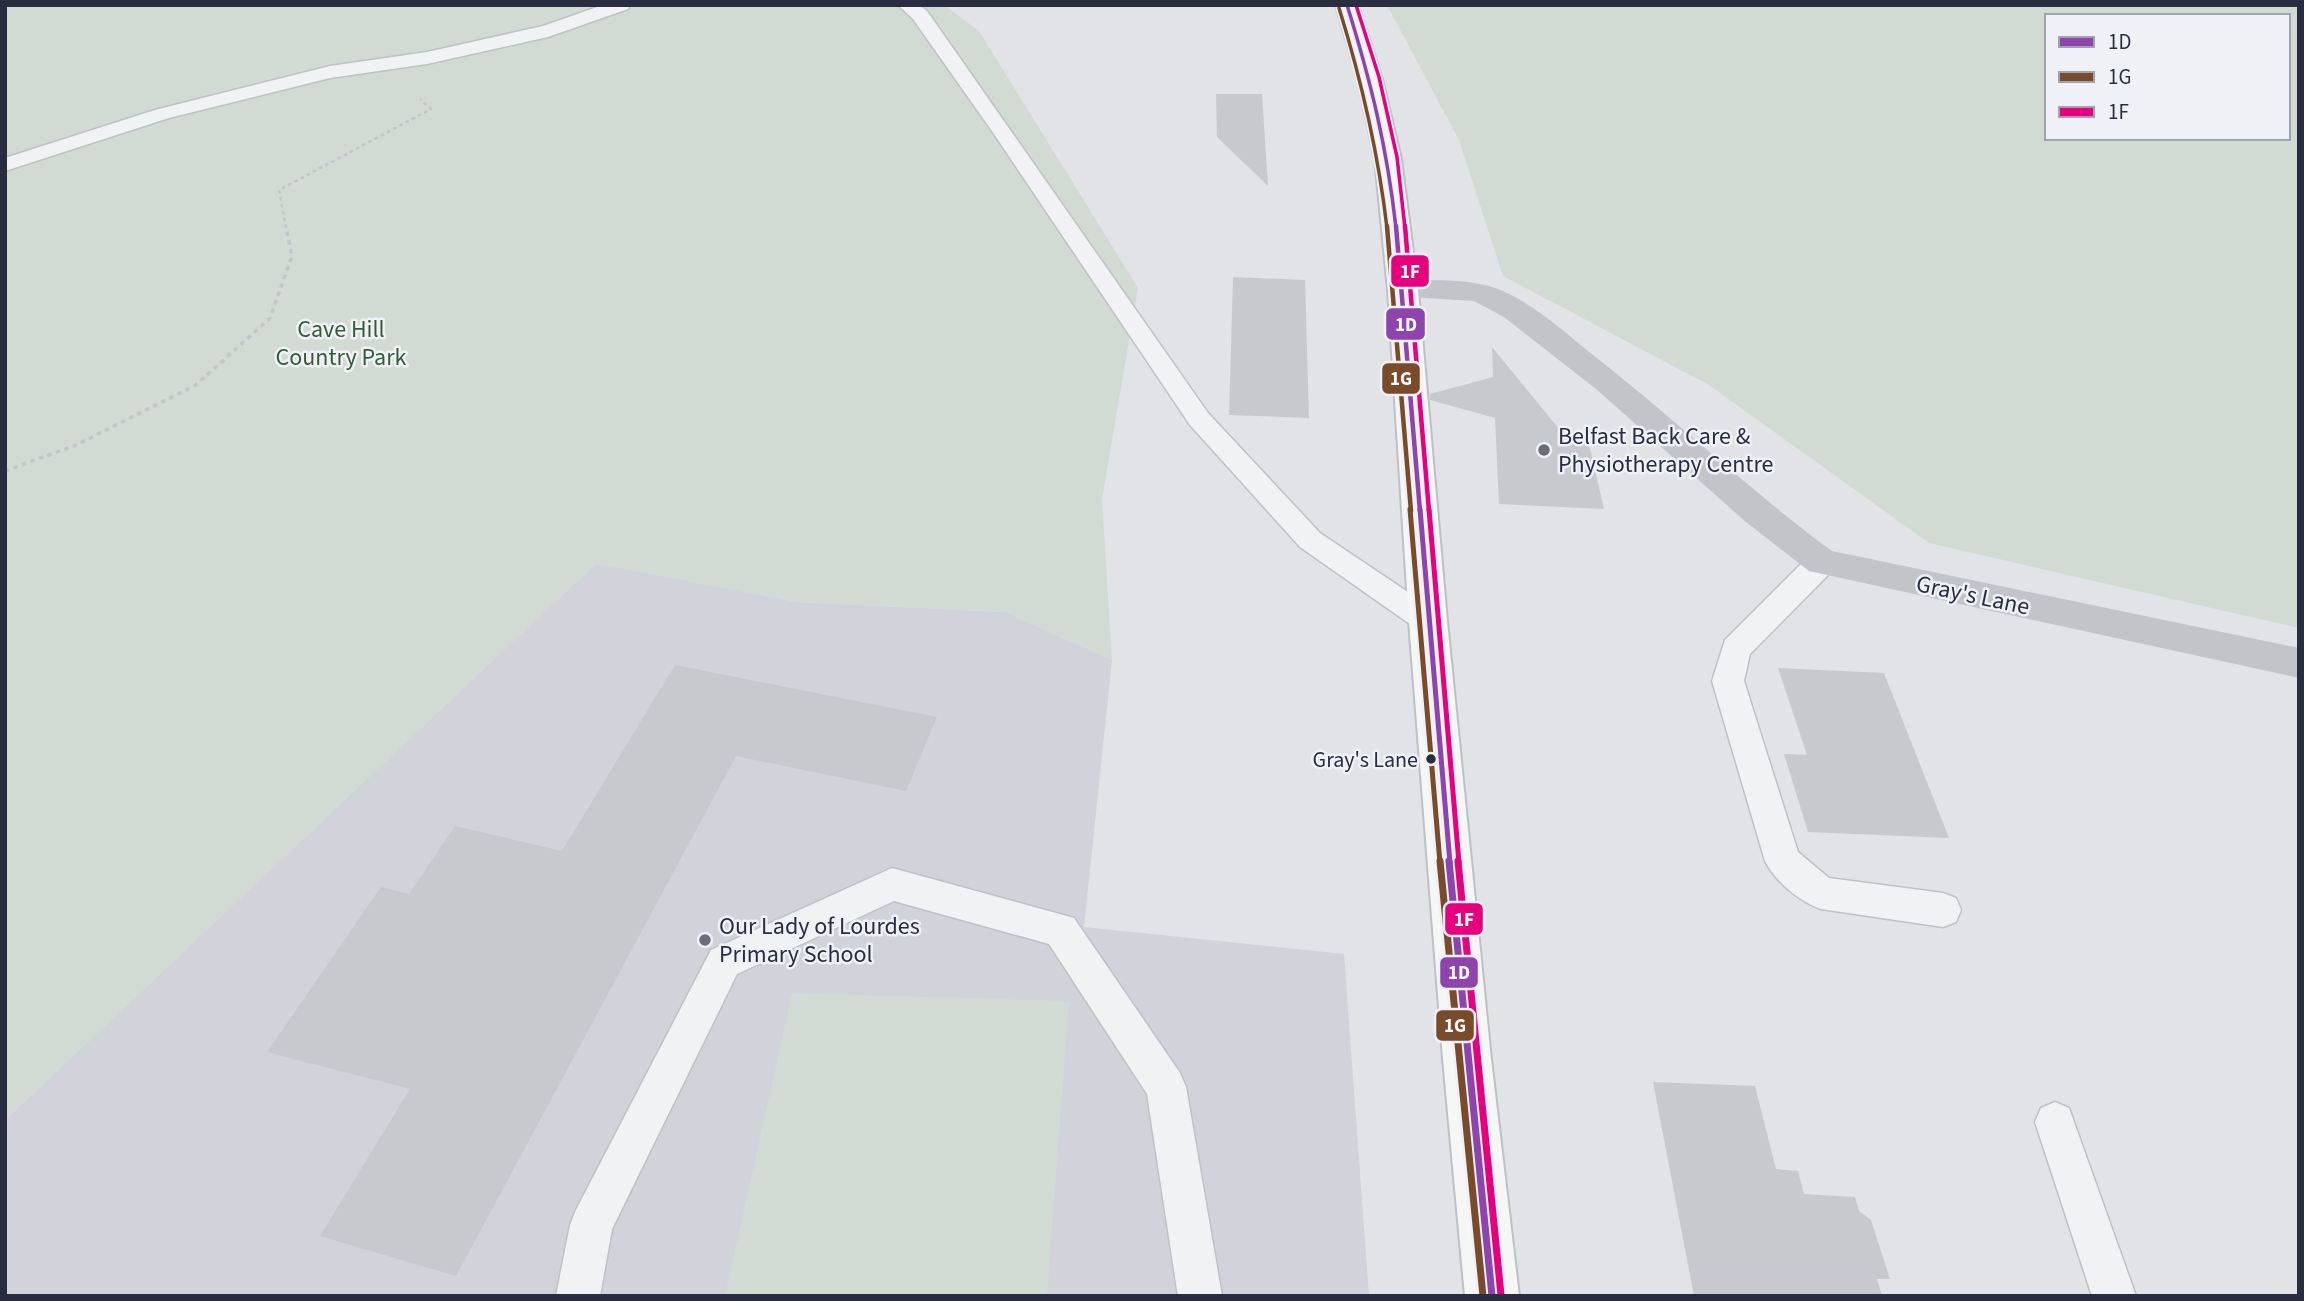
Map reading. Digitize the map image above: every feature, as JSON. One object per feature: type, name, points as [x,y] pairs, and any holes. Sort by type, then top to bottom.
[{"type":"main road","points":[[1348,5],[1370,79],[1388,159],[1403,290],[1427,621],[1492,1296]]},
{"type":"street","name":"Gray's Lane","points":[[1403,290],[1438,288],[1491,297],[1544,333],[1620,392],[1767,523],[1822,562],[2299,663]]},
{"type":"lane","points":[[5,165],[162,114],[331,72],[427,58],[548,31],[621,5]]},
{"type":"lane","points":[[907,5],[920,15],[1004,133],[1199,419],[1310,540],[1427,621]]},
{"type":"lane","points":[[1822,562],[1736,649],[1728,681],[1783,861],[1821,893],[1943,910]]},
{"type":"lane","points":[[579,1296],[592,1225],[724,962],[892,884],[1061,930],[1166,1087],[1200,1296]]},
{"type":"lane","points":[[2054,1122],[2113,1296]]},
{"type":"path","points":[[5,471],[76,445],[196,385],[270,318],[292,256],[279,190],[431,109],[385,64]]},
{"type":"shaded area","name":"Our Lady of Lourdes Primary School","points":[[596,563],[797,602],[1005,612],[1112,660],[1084,927],[1344,954],[1369,1296],[5,1296],[5,1120]]},
{"type":"green space","name":"Cave Hill Country Park","points":[[5,5],[944,5],[979,31],[1138,288],[1102,499],[1112,660],[1005,612],[797,602],[596,564],[5,1120]]},
{"type":"green space","points":[[1387,5],[2299,5],[2299,628],[1929,543],[1709,385],[1503,276],[1459,140]]},
{"type":"green space","points":[[792,993],[1069,1001],[1047,1296],[725,1296]]},
{"type":"building","points":[[1216,94],[1262,94],[1268,186],[1217,137]]},
{"type":"building","points":[[1233,277],[1305,280],[1309,418],[1229,415]]},
{"type":"building","name":"Belfast Back Care & Physiotherapy Centre","points":[[1492,347],[1560,430],[1586,431],[1604,509],[1499,504],[1495,418],[1430,400],[1430,394],[1493,377]]},
{"type":"building","points":[[675,665],[937,717],[906,791],[736,756],[456,1276],[320,1236],[410,1089],[267,1052],[381,887],[409,894],[455,826],[562,851]]},
{"type":"building","points":[[1778,668],[1884,673],[1949,838],[1808,832],[1784,754],[1807,755]]},
{"type":"building","points":[[1653,1082],[1755,1086],[1776,1169],[1798,1171],[1804,1194],[1855,1197],[1859,1211],[1871,1220],[1890,1279],[1877,1279],[1882,1296],[1694,1296]]},
{"type":"transit line","name":"1D","points":[[1347,5],[1370,79],[1388,159],[1403,290],[1428,621],[1467,1059],[1492,1296]]},
{"type":"transit line","name":"1F","points":[[1356,5],[1379,77],[1397,157],[1412,289],[1437,620],[1476,1058],[1501,1295]]},
{"type":"transit line","name":"1G","points":[[1339,8],[1362,81],[1379,160],[1394,291],[1419,622],[1458,1060],[1483,1296]]},
{"type":"place","name":"Belfast Back Care & Physiotherapy Centre","points":[[1544,450]]},
{"type":"place","name":"Gray's Lane","points":[[1431,759]]},
{"type":"place","name":"Our Lady of Lourdes Primary School","points":[[705,940]]}]
